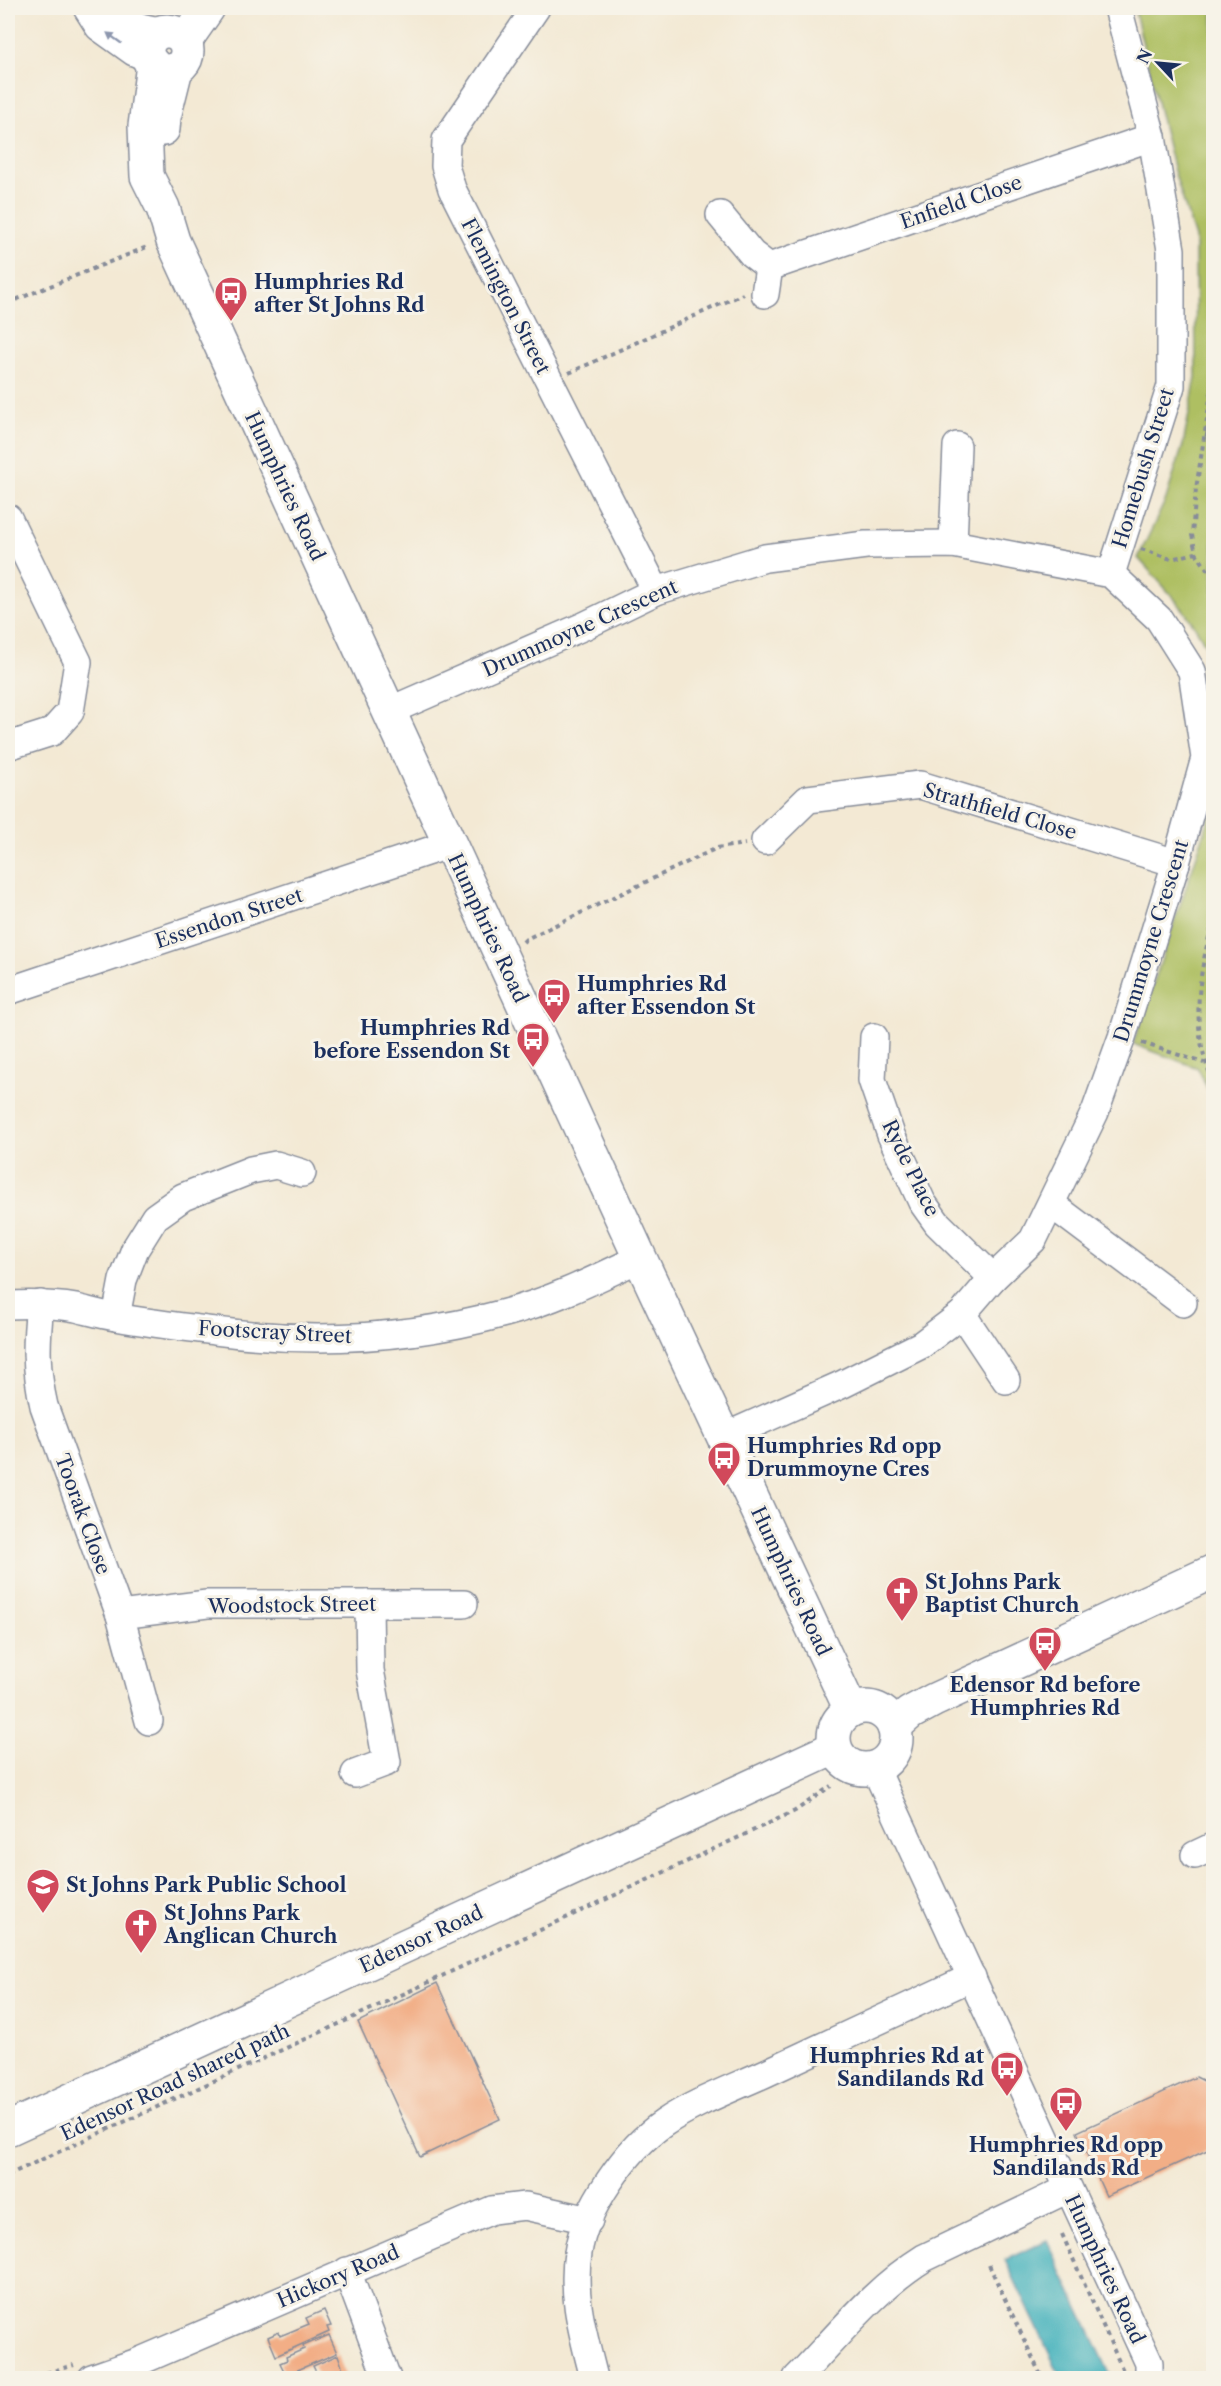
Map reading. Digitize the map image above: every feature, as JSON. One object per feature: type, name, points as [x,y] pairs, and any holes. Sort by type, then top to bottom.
[{"type":"main road","points":[[169,43],[208,8]]},
{"type":"main road","name":"Humphries Road","points":[[169,43],[145,126],[147,176],[163,208],[173,241],[640,1258],[851,1710]]},
{"type":"main road","points":[[894,1727],[910,1713],[934,1700],[1214,1571]]},
{"type":"main road","points":[[861,1707],[881,1711],[894,1727],[896,1736],[892,1754],[875,1768],[858,1769],[848,1765],[834,1748],[833,1737],[836,1726],[842,1716],[851,1710],[861,1707]]},
{"type":"main road","name":"Edensor Road","points":[[8,2129],[834,1748]]},
{"type":"street","points":[[87,8],[99,27],[134,52],[169,43]]},
{"type":"street","points":[[105,8],[169,43]]},
{"type":"street","name":"Flemington Street","points":[[536,8],[446,140],[445,166],[452,189],[656,591]]},
{"type":"street","name":"Homebush Street","points":[[1111,574],[1171,386],[1171,250],[1152,137],[1118,8]]},
{"type":"street","name":"Enfield Close","points":[[767,281],[1152,137]]},
{"type":"street","points":[[720,215],[752,254],[767,281]]},
{"type":"street","points":[[953,544],[957,446]]},
{"type":"street","points":[[8,518],[78,662],[69,712],[52,732],[8,746]]},
{"type":"street","name":"Drummoyne Crescent","points":[[389,711],[584,626],[656,591],[765,558],[866,545],[953,544],[1111,574],[1159,619],[1192,671],[1205,758],[1176,863],[1122,1037],[1095,1112],[1033,1240],[993,1278],[962,1314],[921,1345],[843,1384],[724,1437]]},
{"type":"street","name":"Strathfield Close","points":[[765,841],[808,799],[920,785],[1176,863]]},
{"type":"street","name":"Essendon Street","points":[[8,991],[450,844]]},
{"type":"street","name":"Ryde Place","points":[[874,1037],[872,1080],[891,1135],[922,1202],[937,1223],[993,1278]]},
{"type":"street","points":[[116,1317],[123,1280],[135,1249],[155,1217],[183,1197],[251,1170],[276,1165],[302,1173]]},
{"type":"street","points":[[1051,1204],[1184,1303]]},
{"type":"street","name":"Footscray Street","points":[[8,1305],[40,1304],[76,1308],[116,1317],[218,1331],[292,1338],[346,1339],[395,1334],[505,1313],[561,1294],[640,1258]]},
{"type":"street","name":"Toorak Close","points":[[40,1304],[36,1342],[37,1374],[44,1406],[120,1615],[149,1721]]},
{"type":"street","points":[[962,1314],[1006,1380]]},
{"type":"street","name":"Woodstock Street","points":[[120,1615],[207,1604],[464,1604]]},
{"type":"street","points":[[355,1774],[387,1762],[370,1670],[369,1604]]},
{"type":"street","name":"Humphries Road","points":[[875,1768],[1149,2363],[1149,2379]]},
{"type":"street","points":[[594,2379],[580,2324],[575,2287],[578,2254],[583,2231],[613,2174],[663,2123],[972,1977]]},
{"type":"street","points":[[796,2379],[886,2285],[903,2271],[924,2258],[1068,2189]]},
{"type":"street","name":"Hickory Road","points":[[92,2379],[138,2362],[492,2210],[532,2207],[589,2220]]},
{"type":"street","points":[[347,2271],[387,2379]]},
{"type":"path","points":[[8,303],[147,247]]},
{"type":"path","points":[[550,382],[767,281]]},
{"type":"path","points":[[1214,365],[1196,489],[1192,535],[1196,553],[1214,579]]},
{"type":"path","points":[[1205,434],[1214,436]]},
{"type":"path","points":[[1121,543],[1171,559],[1196,553]]},
{"type":"path","points":[[523,943],[526,939],[717,848],[765,841]]},
{"type":"path","points":[[1214,920],[1203,957],[1198,1018],[1204,1063],[1214,1083]]},
{"type":"path","points":[[1122,1037],[1204,1063]]},
{"type":"path","name":"Edensor Road shared path","points":[[8,2175],[354,2017],[795,1811],[831,1786]]},
{"type":"path","points":[[1058,2227],[1126,2379]]},
{"type":"path","points":[[989,2265],[1042,2379]]},
{"type":"green space","points":[[1134,8],[1213,8],[1213,663],[1191,620],[1138,558],[1166,499],[1183,445],[1196,377],[1195,238],[1174,171]]},
{"type":"green space","points":[[1213,807],[1213,1101],[1198,1068],[1133,1044]]},
{"type":"water","points":[[1047,2240],[1111,2376],[1061,2378],[1005,2260]]},
{"type":"building","points":[[437,1983],[500,2119],[420,2157],[358,2022]]},
{"type":"building","points":[[1196,2077],[1214,2086],[1214,2147],[1106,2196],[1077,2132]]},
{"type":"building","points":[[324,2310],[331,2326],[327,2327],[329,2332],[276,2356],[268,2337],[279,2332],[280,2336],[309,2324],[306,2318]]},
{"type":"building","points":[[329,2335],[337,2353],[286,2375],[280,2363],[287,2360],[286,2357],[304,2349],[303,2346]]},
{"type":"building","points":[[338,2355],[346,2378],[307,2378],[317,2374],[313,2366]]},
{"type":"place","name":"Humphries Rd after St Johns Rd","points":[[231,322]]},
{"type":"place","name":"Humphries Rd after Essendon St","points":[[554,1024]]},
{"type":"place","name":"Humphries Rd before Essendon St","points":[[533,1068]]},
{"type":"place","name":"Humphries Rd opp Drummoyne Cres","points":[[724,1487]]},
{"type":"place","name":"St Johns Park Baptist Church","points":[[902,1622]]},
{"type":"place","name":"Edensor Rd before Humphries Rd","points":[[1045,1672]]},
{"type":"place","name":"St Johns Park Public School","points":[[43,1914]]},
{"type":"place","name":"St Johns Park Anglican Church","points":[[141,1954]]},
{"type":"place","name":"Humphries Rd at Sandilands Rd","points":[[1007,2097]]},
{"type":"place","name":"Humphries Rd opp Sandilands Rd","points":[[1066,2132]]}]
